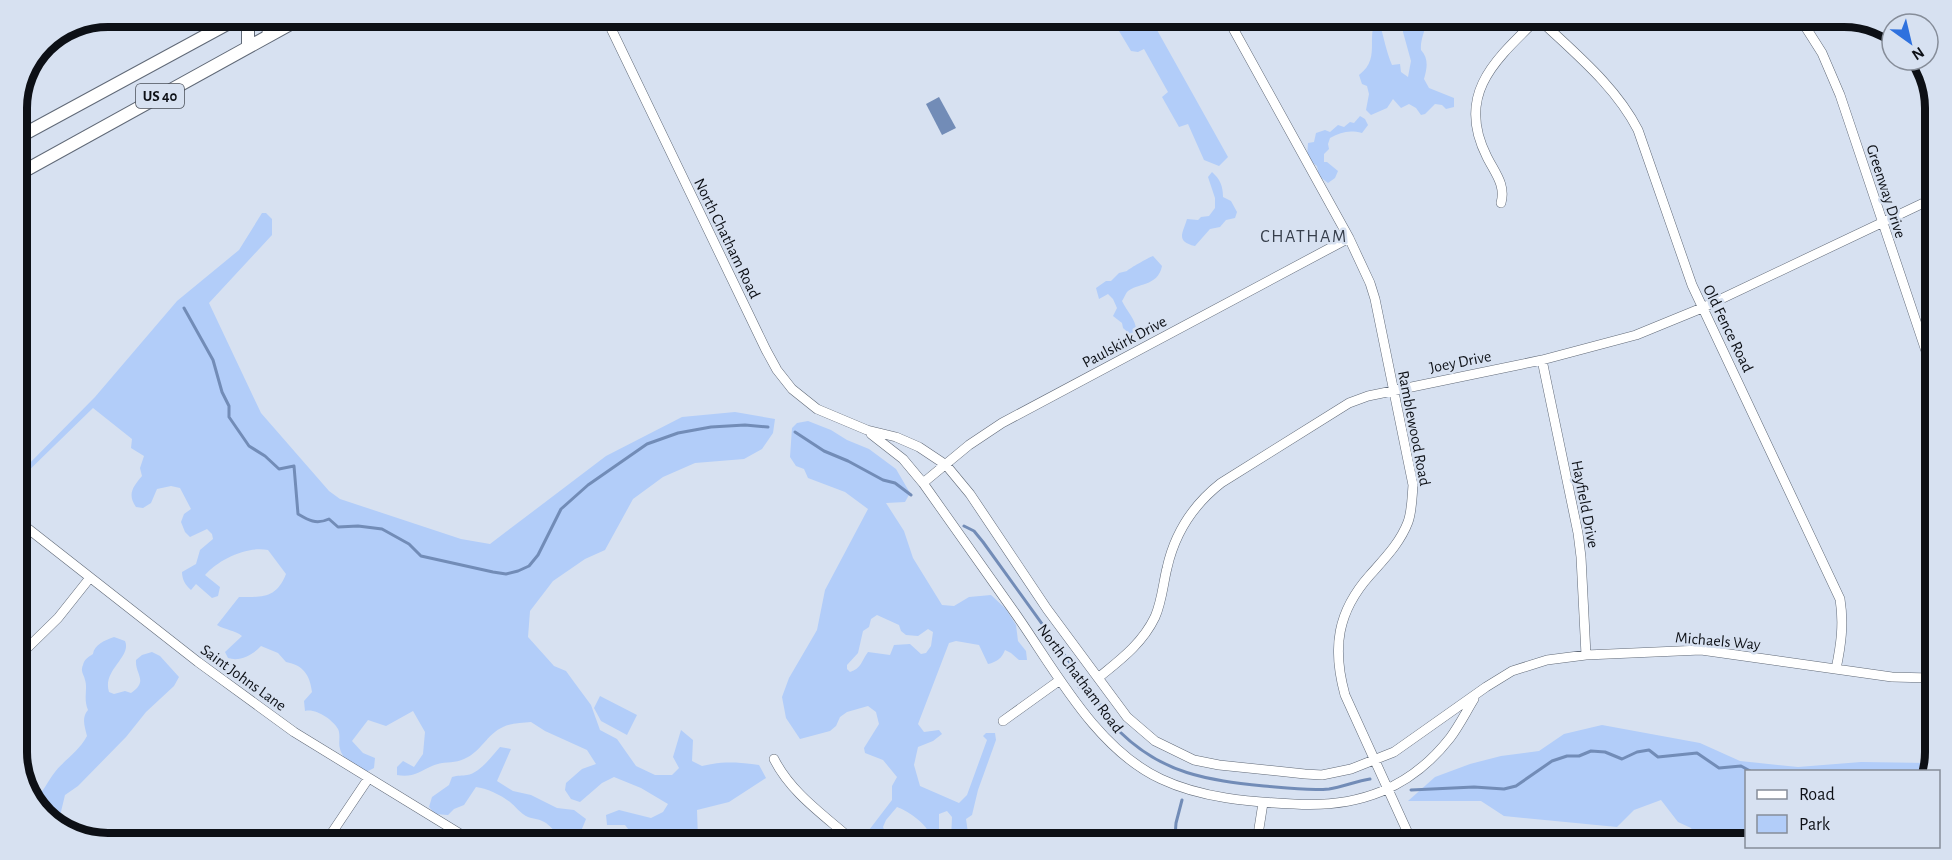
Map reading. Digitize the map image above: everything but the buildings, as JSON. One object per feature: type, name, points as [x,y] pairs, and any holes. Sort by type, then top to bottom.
[{"type":"main road","name":"US 40","points":[[27,133],[222,27]]},
{"type":"main road","points":[[248,27],[249,47]]},
{"type":"main road","points":[[268,36],[269,27]]},
{"type":"main road","name":"US 40","points":[[27,169],[285,27]]},
{"type":"street","name":"North Chatham Road","points":[[610,27],[777,370],[804,400],[837,418],[867,430],[896,437],[918,447],[946,465],[970,494],[1047,609],[1127,717],[1155,741],[1194,760],[1219,765],[1322,775],[1374,761]]},
{"type":"street","name":"Ramblewood Road","points":[[1233,27],[1348,238],[1366,274],[1375,299],[1413,485],[1409,520],[1402,536],[1390,554],[1356,593],[1339,633],[1337,654],[1339,675],[1346,695],[1408,833]]},
{"type":"street","points":[[1501,203],[1503,188],[1481,142],[1476,120],[1477,105],[1480,87],[1489,70],[1500,55],[1529,27]]},
{"type":"street","name":"Old Fence Road","points":[[1547,27],[1598,76],[1629,112],[1646,149],[1692,285],[1840,599],[1844,618],[1836,669]]},
{"type":"street","name":"Greenway Drive","points":[[1806,27],[1822,53],[1840,95],[1925,349]]},
{"type":"street","name":"Joey Drive","points":[[1098,678],[1129,652],[1149,629],[1162,599],[1172,549],[1191,511],[1221,483],[1349,403],[1392,390],[1542,360],[1636,335],[1702,308],[1925,202]]},
{"type":"street","name":"Paulskirk Drive","points":[[924,483],[980,437],[1002,423],[1348,238]]},
{"type":"street","name":"Hayfield Drive","points":[[1542,360],[1580,549],[1586,654]]},
{"type":"street","name":"North Chatham Road","points":[[867,430],[903,459],[924,483],[1060,680],[1105,737],[1120,753],[1138,766],[1160,779],[1183,788],[1263,802],[1327,805],[1345,803],[1388,790]]},
{"type":"street","name":"Saint Johns Lane","points":[[27,528],[265,712],[368,779],[459,833]]},
{"type":"street","points":[[27,649],[58,618],[90,579]]},
{"type":"street","name":"Michaels Way","points":[[1374,761],[1412,740],[1498,679],[1531,664],[1586,654],[1701,650],[1892,677],[1925,678]]},
{"type":"street","points":[[1003,721],[1060,680]]},
{"type":"street","name":"Michaels Way","points":[[1388,790],[1426,764],[1450,737],[1476,696]]},
{"type":"street","points":[[774,759],[782,775],[798,792],[844,833]]},
{"type":"street","points":[[332,833],[368,779]]},
{"type":"street","points":[[1258,833],[1263,802]]},
{"type":"green space","points":[[1117,27],[1155,27],[1228,157],[1219,166],[1204,160],[1188,124],[1179,127],[1162,97],[1168,92],[1144,49],[1138,52],[1131,51]]},
{"type":"green space","points":[[1380,27],[1392,65],[1400,64],[1401,72],[1408,77],[1411,61],[1403,27],[1425,27],[1421,46],[1427,64],[1424,79],[1429,88],[1454,98],[1454,107],[1446,109],[1442,105],[1435,104],[1421,115],[1409,104],[1401,108],[1393,99],[1387,108],[1371,115],[1366,110],[1369,94],[1367,86],[1362,84],[1359,75],[1369,63],[1373,29]]},
{"type":"green space","points":[[1360,116],[1368,125],[1362,133],[1345,132],[1330,138],[1329,149],[1324,154],[1324,162],[1338,171],[1335,178],[1328,183],[1319,176],[1317,166],[1307,159],[1308,143],[1314,142],[1316,133],[1325,130],[1330,132],[1338,125],[1344,127],[1350,122],[1354,123]]},
{"type":"green space","points":[[1212,172],[1220,183],[1223,197],[1231,201],[1237,212],[1235,218],[1226,220],[1220,227],[1210,229],[1195,246],[1185,242],[1182,232],[1187,219],[1198,220],[1209,216],[1215,208],[1215,198],[1208,177]]},
{"type":"green space","points":[[262,213],[266,213],[272,219],[272,235],[209,303],[261,413],[329,491],[340,499],[461,539],[490,544],[606,456],[682,417],[735,412],[775,419],[773,433],[762,449],[744,459],[695,463],[663,477],[633,499],[605,550],[585,559],[553,581],[530,611],[528,637],[554,666],[566,671],[591,705],[600,730],[617,739],[636,766],[655,775],[672,775],[679,768],[673,757],[681,730],[693,740],[692,761],[702,766],[730,762],[759,765],[766,778],[729,802],[697,810],[698,833],[631,833],[625,825],[607,825],[606,815],[619,810],[651,818],[663,812],[668,804],[641,788],[614,777],[602,783],[580,802],[571,799],[565,790],[566,783],[582,769],[596,764],[587,750],[531,722],[513,724],[497,730],[475,752],[464,759],[436,764],[407,776],[397,775],[397,767],[403,761],[414,767],[423,754],[425,732],[413,711],[386,726],[368,720],[352,741],[363,753],[375,758],[374,768],[364,773],[346,760],[341,753],[339,731],[336,726],[319,713],[305,711],[304,701],[312,692],[307,676],[301,668],[286,662],[278,653],[261,646],[242,658],[228,658],[225,652],[242,636],[217,625],[239,597],[267,595],[278,588],[286,574],[268,550],[251,550],[234,555],[211,569],[205,575],[220,587],[218,596],[212,598],[196,584],[191,590],[184,582],[182,572],[196,564],[200,550],[213,539],[212,534],[207,529],[190,537],[185,532],[181,522],[184,514],[191,509],[180,488],[171,486],[157,489],[151,503],[143,508],[136,507],[132,494],[142,476],[140,468],[144,456],[131,448],[132,439],[93,408],[27,472],[27,466],[95,397],[177,301],[239,250]]},
{"type":"green space","points":[[1153,256],[1162,266],[1160,273],[1152,281],[1131,289],[1122,301],[1135,324],[1136,332],[1131,335],[1113,316],[1117,308],[1113,299],[1108,294],[1099,299],[1096,288],[1106,281],[1111,281],[1119,273]]},
{"type":"green space","points":[[808,421],[831,430],[869,449],[896,469],[910,493],[905,502],[886,503],[904,531],[913,558],[942,605],[954,606],[969,597],[991,595],[1006,609],[1016,625],[1018,641],[1026,651],[1027,660],[1019,660],[1005,650],[999,659],[988,664],[979,645],[956,641],[949,643],[918,724],[924,732],[939,730],[942,734],[933,741],[918,747],[914,765],[920,786],[959,803],[967,795],[987,740],[983,736],[986,733],[995,733],[996,740],[978,790],[972,815],[966,819],[968,833],[951,833],[952,817],[947,811],[939,814],[939,829],[936,833],[926,833],[928,831],[923,824],[897,807],[886,820],[883,827],[885,833],[867,833],[892,800],[892,786],[897,777],[883,760],[865,753],[864,748],[879,724],[876,712],[868,706],[847,712],[840,717],[836,726],[830,731],[800,739],[786,718],[782,697],[789,678],[817,630],[825,590],[868,509],[845,492],[808,478],[804,469],[796,466],[790,457],[792,428],[797,423]],"holes":[[[877,615],[899,625],[901,631],[906,635],[918,636],[928,629],[933,632],[931,646],[926,653],[921,654],[910,644],[894,645],[890,655],[868,652],[857,669],[850,672],[847,669],[847,665],[858,653],[863,631],[869,627],[871,619]]]},
{"type":"green space","points":[[114,637],[125,641],[126,647],[110,677],[109,692],[131,693],[136,689],[140,678],[136,660],[152,652],[160,656],[179,677],[174,686],[146,712],[126,737],[78,786],[65,795],[60,817],[47,806],[39,795],[56,771],[87,736],[84,719],[88,710],[82,667],[85,660],[104,641]]},
{"type":"green space","points":[[600,696],[637,715],[627,735],[601,721],[594,708]]},
{"type":"green space","points":[[1602,725],[1700,743],[1740,761],[1798,767],[1861,762],[1924,763],[1922,770],[1745,770],[1745,833],[1694,833],[1691,828],[1678,822],[1661,800],[1634,810],[1617,827],[1504,816],[1481,801],[1408,801],[1435,777],[1501,756],[1539,751],[1564,734]]},
{"type":"green space","points":[[500,747],[511,749],[497,781],[513,791],[531,795],[557,808],[574,810],[586,819],[579,833],[557,833],[544,822],[525,816],[502,797],[489,790],[476,787],[464,805],[454,809],[448,815],[435,814],[429,807],[432,797],[449,785],[452,777],[472,774],[485,764]]},
{"type":"shaded area","points":[[939,97],[956,128],[942,135],[926,104]]},
{"type":"waterway","points":[[184,308],[213,360],[222,392],[229,406],[229,417],[249,446],[279,469],[294,466],[298,514],[316,522],[329,519],[338,527],[358,526],[382,529],[409,544],[421,556],[493,572],[506,574],[529,566],[538,555],[561,509],[588,485],[647,444],[678,433],[711,427],[745,425],[768,427]]},
{"type":"waterway","points":[[795,432],[824,451],[883,480],[895,483],[911,495]]},
{"type":"waterway","points":[[964,526],[974,531],[983,542],[1120,732],[1153,757],[1169,766],[1205,777],[1264,786],[1321,790],[1370,779]]},
{"type":"waterway","points":[[1079,687],[1083,683],[1088,684]]},
{"type":"waterway","points":[[1411,790],[1474,787],[1504,789],[1516,786],[1552,761],[1567,756],[1579,756],[1591,751],[1605,752],[1622,759],[1637,752],[1649,750],[1658,757],[1697,753],[1719,768],[1741,766],[1748,770]]},
{"type":"waterway","points":[[1175,833],[1182,800]]},
{"type":"district","name":"CHATHAM","points":[[1304,236]]}]
